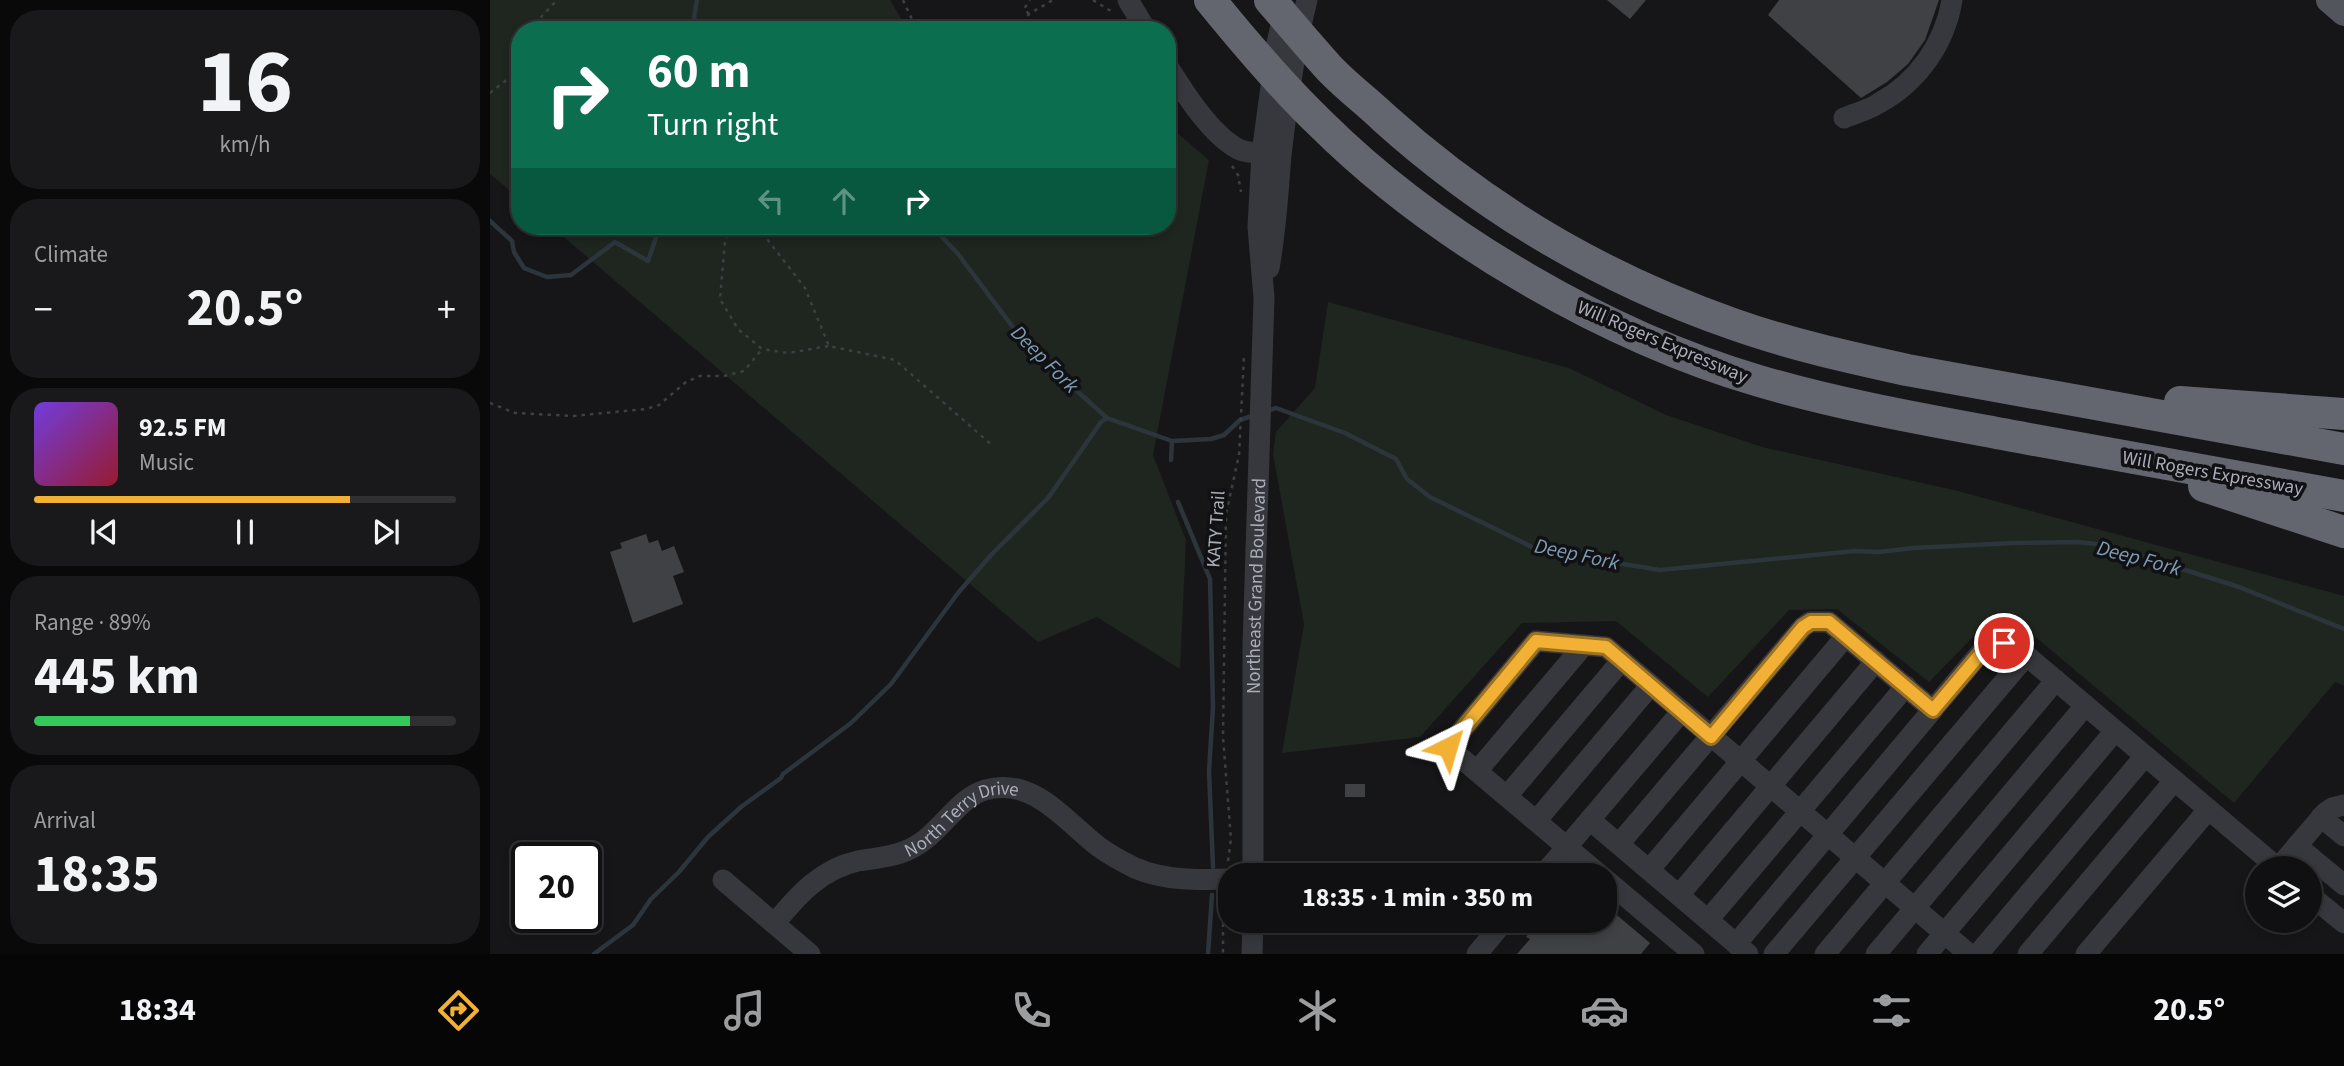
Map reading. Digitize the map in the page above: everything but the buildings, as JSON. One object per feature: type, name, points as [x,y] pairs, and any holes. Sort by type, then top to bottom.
[{"type":"highway","name":"Will Rogers Expressway","points":[[1210,0],[1242,40],[1322,126],[1410,200],[1501,263],[1556,295],[1662,345],[1720,368],[1814,396],[1884,412],[2344,496]]},
{"type":"highway","points":[[1270,0],[1331,69],[1411,142],[1470,189],[1525,225],[1628,281],[1732,324],[1790,343],[1906,370],[2344,449]]},
{"type":"highway","points":[[2039,394],[2344,414]]},
{"type":"highway","points":[[2103,452],[2344,532]]},
{"type":"street","name":"Northeast Grand Boulevard","points":[[1253,863],[1253,645],[1248,452],[1252,363],[1276,227],[1272,154],[1277,43],[1287,0]]},
{"type":"street","name":"Northeast Grand Boulevard","points":[[1272,154],[1307,0]]},
{"type":"street","points":[[1844,118],[1885,100],[1906,85],[1920,70],[1931,56],[1949,18],[1952,0]]},
{"type":"street","points":[[1119,4],[1137,21]]},
{"type":"street","points":[[1176,79],[1215,131],[1239,150],[1272,154]]},
{"type":"street","points":[[1619,844],[1803,627],[1811,622],[1829,622],[1933,710]]},
{"type":"street","points":[[1649,870],[1846,636]]},
{"type":"street","points":[[1587,863],[1448,747],[1536,641],[1606,647],[1969,954]]},
{"type":"street","points":[[1590,820],[1742,949],[1828,835],[1988,646],[1995,643],[2014,645],[2264,856]]},
{"type":"street","points":[[1477,771],[1584,645]]},
{"type":"street","points":[[1774,954],[2026,656]]},
{"type":"street","points":[[1507,796],[1622,660]]},
{"type":"street","points":[[1678,895],[1876,661]]},
{"type":"street","points":[[1825,954],[2056,680]]},
{"type":"street","points":[[1536,821],[1651,685]]},
{"type":"street","points":[[1708,920],[1906,686]]},
{"type":"street","points":[[1876,954],[2085,706]]},
{"type":"street","points":[[1553,863],[1682,711]]},
{"type":"street","points":[[1927,954],[2115,731]]},
{"type":"street","points":[[1978,954],[2145,756]]},
{"type":"street","points":[[2028,954],[2174,781]]},
{"type":"street","name":"North Terry Drive","points":[[775,923],[819,877],[845,865],[910,849],[930,836],[965,800],[983,790],[994,788],[1007,787],[1029,792],[1052,807],[1100,848],[1138,869],[1183,879],[1218,879]]},
{"type":"street","points":[[2288,856],[2321,817],[2332,808],[2344,805]]},
{"type":"street","points":[[2086,954],[2208,810]]},
{"type":"street","points":[[2321,817],[2344,836]]},
{"type":"street","points":[[2297,845],[2344,885]]},
{"type":"street","points":[[723,880],[810,954]]},
{"type":"street","points":[[1617,889],[1694,954]]},
{"type":"street","points":[[2322,905],[2344,923]]},
{"type":"street","points":[[1252,954],[1253,933]]},
{"type":"street","points":[[1477,954],[1494,933]]},
{"type":"path","points":[[537,21],[557,0]]},
{"type":"path","points":[[903,0],[913,21]]},
{"type":"path","points":[[1029,14],[1024,9],[1030,0]]},
{"type":"path","points":[[1024,21],[1029,14],[1052,0]]},
{"type":"path","points":[[1093,0],[1119,4]]},
{"type":"path","points":[[490,93],[511,76]]},
{"type":"path","points":[[1231,164],[1241,186],[1241,200]]},
{"type":"path","points":[[727,235],[720,299],[738,329],[762,349],[788,353],[829,346],[895,360],[993,446]]},
{"type":"path","points":[[764,235],[805,288],[829,346]]},
{"type":"path","name":"KATY Trail","points":[[1226,863],[1231,850],[1223,737],[1226,514],[1248,452],[1252,363],[1246,346]]},
{"type":"path","points":[[490,403],[515,413],[573,416],[646,409],[659,405],[687,382],[700,376],[724,376],[744,371],[762,349]]},
{"type":"path","name":"KATY Trail","points":[[1223,954],[1224,933]]},
{"type":"shaded area","points":[[490,0],[890,0],[903,21],[511,21],[511,192],[490,174]]},
{"type":"shaded area","points":[[1176,132],[1209,160],[1153,455],[1186,540],[1180,669],[1097,617],[1038,642],[562,235],[1176,235]]},
{"type":"shaded area","points":[[1328,302],[1569,368],[1666,415],[1762,447],[1958,491],[2344,596],[2344,686],[2335,682],[2234,803],[2028,631],[1979,631],[1929,682],[1837,609],[1789,610],[1708,697],[1616,621],[1522,623],[1420,737],[1282,753],[1304,624],[1273,454],[1276,432],[1315,388]]},
{"type":"waterway","name":"Deep Fork","points":[[695,21],[697,0]]},
{"type":"waterway","points":[[490,221],[512,241],[514,252],[524,268],[547,277],[571,275],[615,242],[648,261],[657,235]]},
{"type":"waterway","name":"Deep Fork","points":[[940,235],[958,254],[1027,346],[1107,418],[1172,441],[1211,439],[1224,435],[1240,420],[1255,415]]},
{"type":"waterway","name":"Deep Fork","points":[[1267,411],[1276,408],[1345,433],[1396,459],[1407,479],[1430,497],[1538,550],[1660,570],[1855,551],[2077,542],[2106,545],[2239,587],[2344,629]]},
{"type":"waterway","points":[[594,954],[633,925],[651,899],[679,872],[708,837],[741,807],[851,723],[891,684],[958,593],[992,554],[1048,498],[1101,422],[1107,418]]},
{"type":"waterway","points":[[1171,460],[1172,441]]},
{"type":"waterway","points":[[1178,502],[1210,579],[1213,707],[1209,771],[1213,867]]},
{"type":"waterway","points":[[1208,954],[1212,895]]},
{"type":"route","points":[[1448,747],[1536,641],[1606,647],[1711,737],[1803,627],[1811,622],[1829,622],[1933,710],[1988,646],[2004,643]]}]
